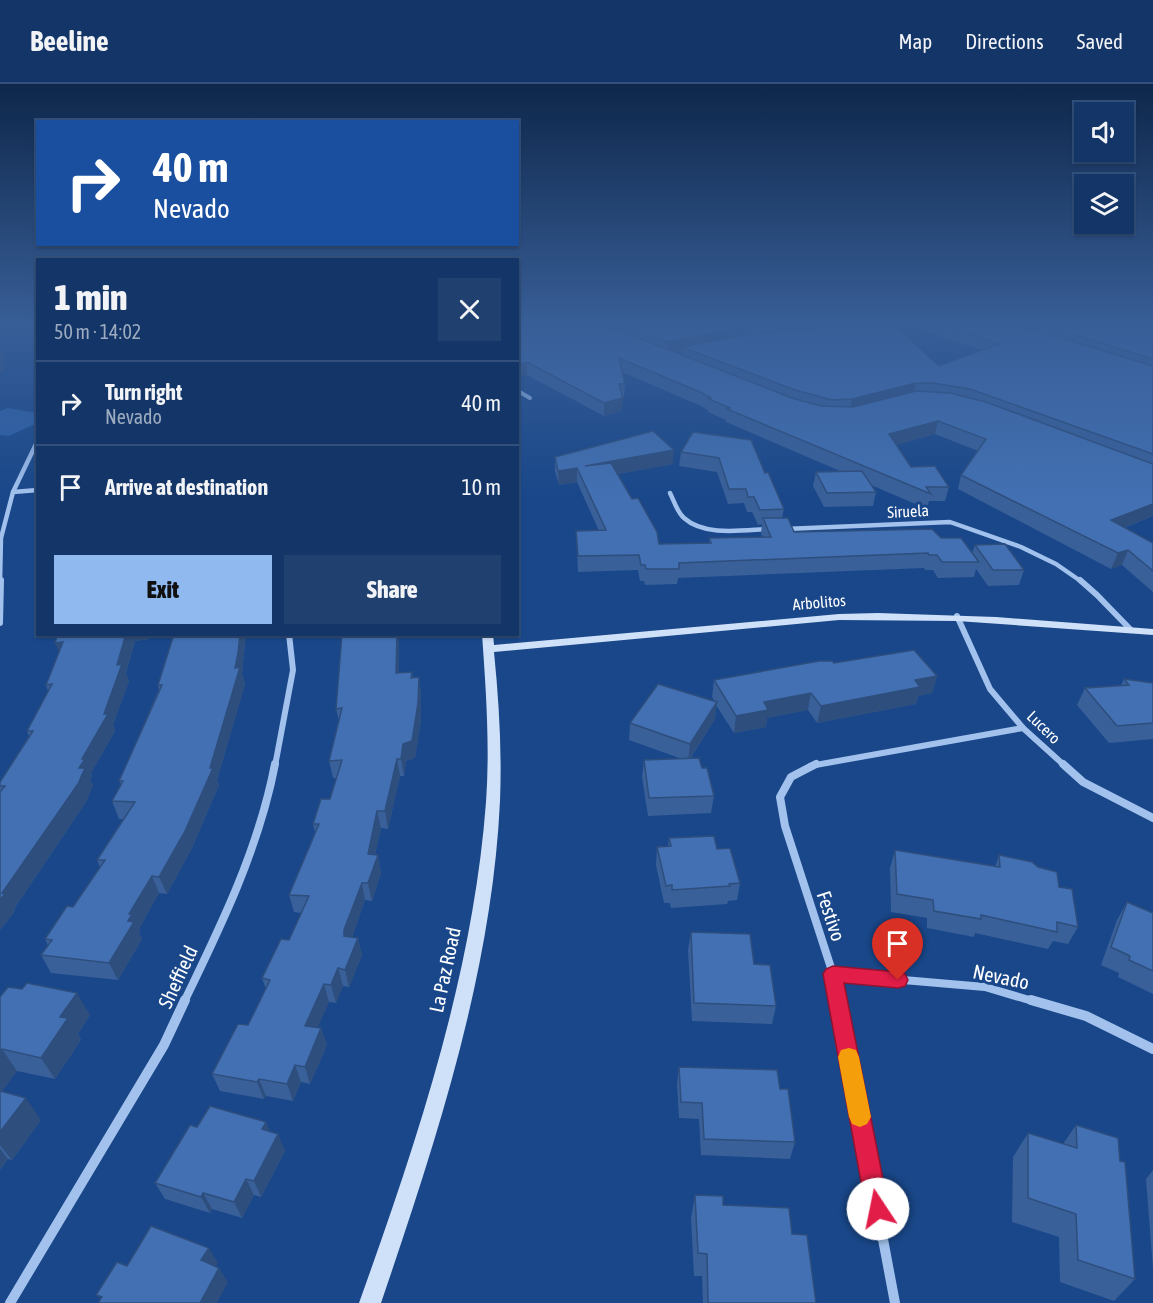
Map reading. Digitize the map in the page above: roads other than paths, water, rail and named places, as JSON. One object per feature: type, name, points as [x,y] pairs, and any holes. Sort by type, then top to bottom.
[{"type":"street","points":[[519,392],[530,398]]},
{"type":"street","points":[[0,622],[1,538],[13,492],[36,444]]},
{"type":"street","points":[[13,492],[36,490]]},
{"type":"street","name":"Siruela","points":[[670,493],[684,518],[701,527],[732,530],[950,522],[977,529],[1026,549],[1085,583],[1131,630]]},
{"type":"street","name":"Arbolitos","points":[[488,642],[839,616],[894,615],[957,616],[1153,632]]},
{"type":"street","name":"Lucero","points":[[957,616],[990,689],[1023,728],[1083,783],[1153,818]]},
{"type":"street","name":"Sheffield","points":[[10,1303],[164,1045],[234,897],[271,786],[293,670],[289,636]]},
{"type":"street","name":"La Paz Road","points":[[370,1303],[423,1144],[465,987],[476,929],[496,775],[495,712],[488,642]]},
{"type":"street","name":"Festivo","points":[[895,1303],[833,974],[785,826],[780,797],[791,777],[812,765],[1023,728]]},
{"type":"street","name":"Nevado","points":[[833,974],[986,987],[1086,1016],[1153,1049]]}]
